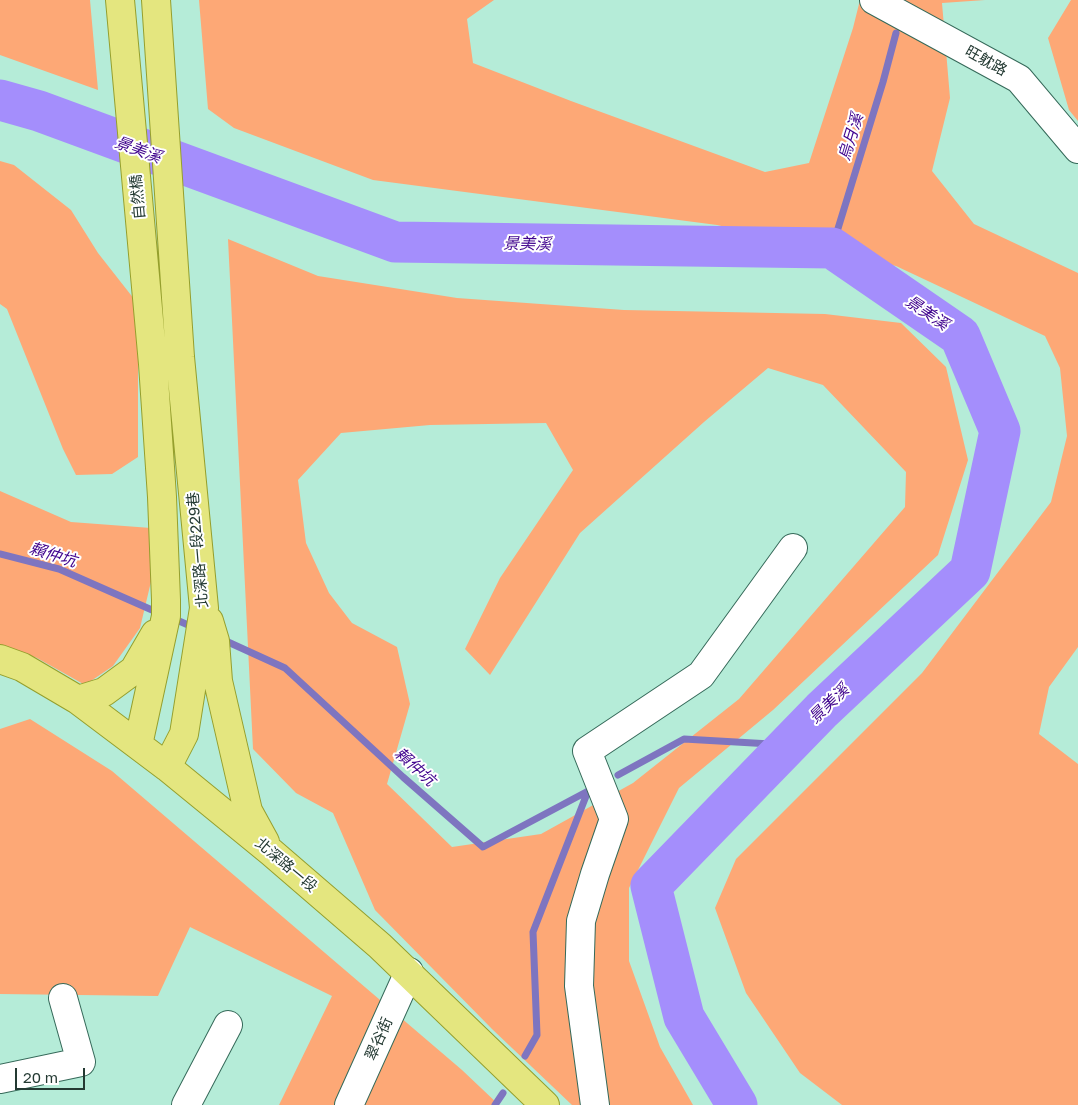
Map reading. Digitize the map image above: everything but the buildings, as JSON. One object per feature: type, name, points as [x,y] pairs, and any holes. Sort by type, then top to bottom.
[{"type":"main road","name":"自然橋","points":[[120,0],[153,364]]},
{"type":"main road","name":"自然橋","points":[[156,0],[180,357]]},
{"type":"main road","name":"北深路一段229巷","points":[[167,767],[184,734],[204,608],[180,357]]},
{"type":"main road","name":"北深路一段229巷","points":[[138,745],[166,616],[162,497],[153,364]]},
{"type":"main road","points":[[204,608],[215,640],[218,681],[248,811],[271,852]]},
{"type":"main road","points":[[78,700],[104,692],[134,670],[166,616]]},
{"type":"main road","name":"北深路一段","points":[[0,659],[22,666],[78,700],[167,767],[271,852],[409,972],[545,1105]]},
{"type":"street","name":"旺躭路","points":[[875,1],[1019,79],[1078,149]]},
{"type":"street","points":[[595,1105],[579,986],[581,921],[614,819],[588,750],[701,675],[793,548]]},
{"type":"street","name":"翠谷街","points":[[349,1105],[409,972]]},
{"type":"street","points":[[0,1078],[81,1062],[63,998]]},
{"type":"street","points":[[186,1105],[228,1025]]},
{"type":"shaded area","points":[[0,0],[90,0],[98,90],[0,55]]},
{"type":"shaded area","points":[[199,0],[494,0],[467,19],[473,63],[765,172],[809,163],[853,28],[860,0],[985,0],[942,3],[950,98],[932,171],[974,224],[1078,273],[1078,647],[1049,687],[1039,734],[1078,764],[1078,1105],[842,1105],[800,1073],[746,993],[715,908],[736,859],[922,673],[1051,502],[1067,436],[1060,368],[1045,336],[896,266],[717,225],[373,180],[234,128],[208,109]]},
{"type":"shaded area","points":[[1071,0],[1078,0],[1078,121],[1069,110],[1048,38]]},
{"type":"shaded area","points":[[0,161],[14,165],[71,210],[98,253],[138,304],[138,457],[112,474],[76,475],[63,449],[7,309],[0,304]]},
{"type":"shaded area","points":[[228,239],[318,276],[457,298],[624,310],[825,314],[901,323],[946,367],[968,460],[938,555],[773,710],[679,788],[629,888],[629,961],[660,1047],[693,1105],[572,1105],[492,1029],[375,910],[333,813],[296,793],[253,749]],"holes":[[[768,368],[823,385],[906,472],[905,507],[739,699],[633,783],[541,834],[452,847],[387,784],[410,704],[397,647],[352,623],[329,593],[306,543],[298,480],[341,433],[430,425],[546,423],[573,470],[500,578],[465,649],[490,675],[580,533],[704,422]]]},
{"type":"shaded area","points":[[0,491],[71,522],[151,528],[154,569],[140,628],[113,666],[85,685],[37,658],[0,645]]},
{"type":"shaded area","points":[[30,719],[112,771],[462,1070],[499,1105],[279,1105],[332,996],[190,927],[158,996],[0,994],[0,729]]},
{"type":"waterway","name":"烏月溪","points":[[832,248],[883,82],[896,33]]},
{"type":"waterway","name":"景美溪","points":[[0,100],[39,111],[395,242],[832,248],[960,336],[1000,431],[970,571],[822,710],[651,886],[684,1017],[737,1105]]},
{"type":"waterway","name":"賴仲坑","points":[[0,554],[59,569],[152,610]]},
{"type":"waterway","name":"賴仲坑","points":[[179,621],[195,628]]},
{"type":"waterway","name":"賴仲坑","points":[[228,642],[285,668],[403,777],[483,847],[590,790]]},
{"type":"waterway","name":"賴仲坑","points":[[618,775],[684,739],[788,745]]},
{"type":"waterway","points":[[525,1056],[537,1035],[533,932],[588,791]]},
{"type":"waterway","points":[[495,1105],[503,1093]]}]
